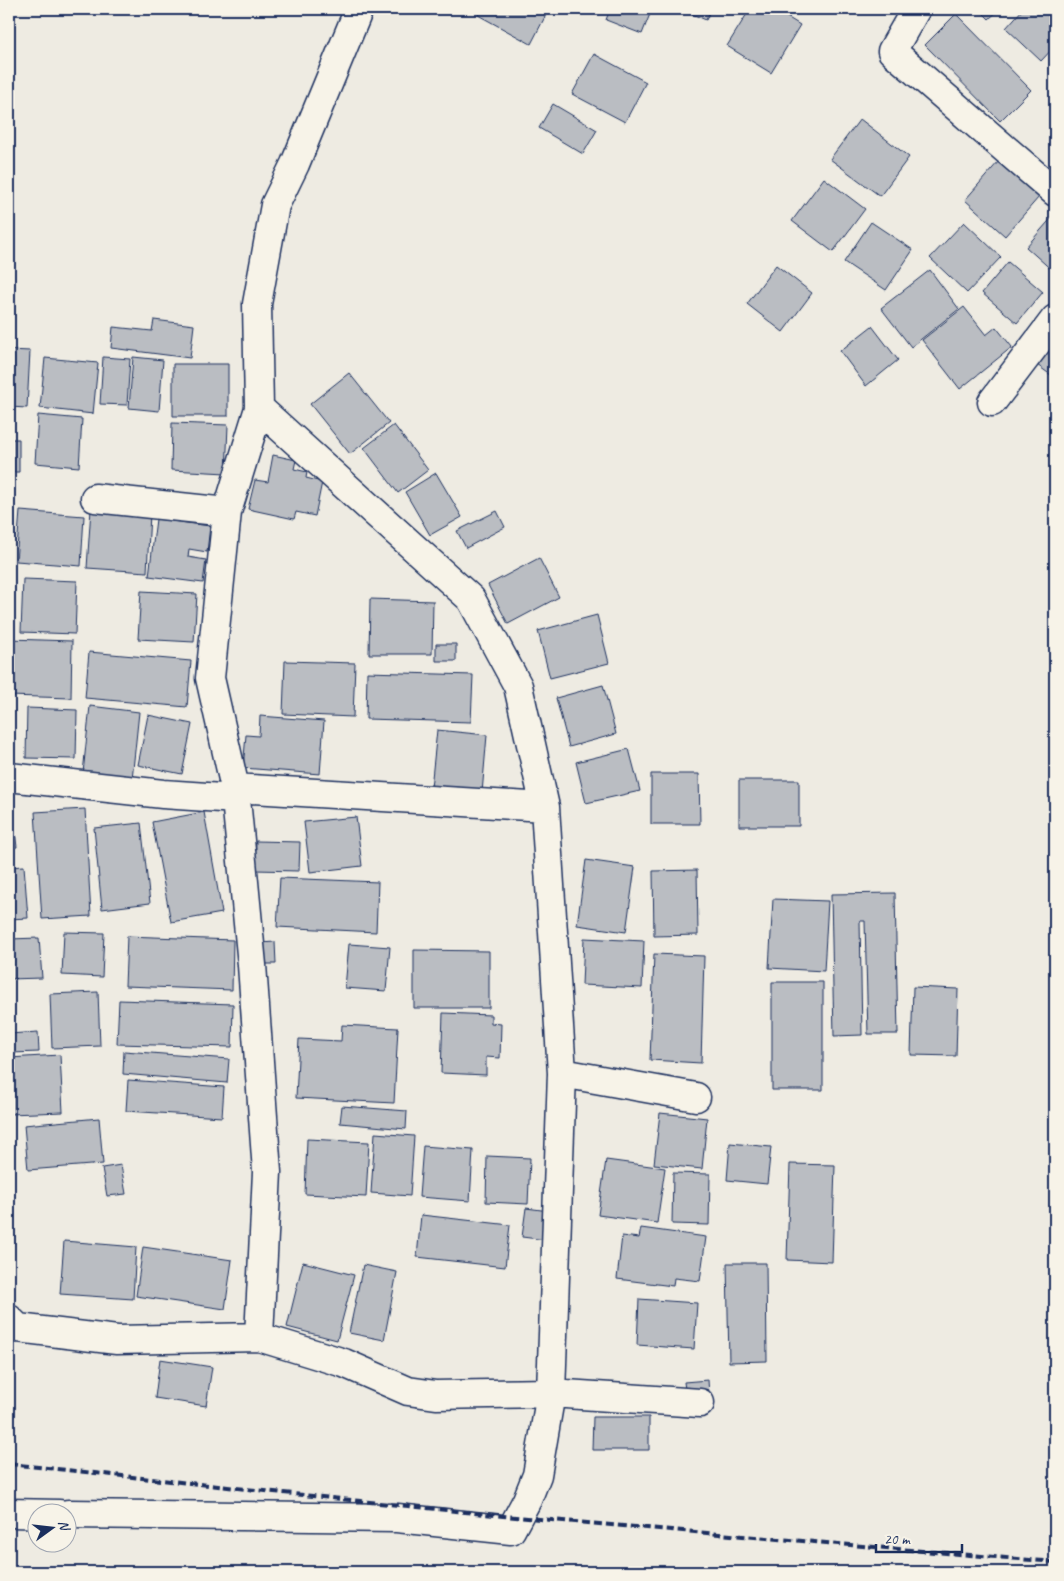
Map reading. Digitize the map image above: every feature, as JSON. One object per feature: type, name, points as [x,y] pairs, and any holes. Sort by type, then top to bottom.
[{"type":"street","points":[[258,1338],[267,1172],[252,965],[236,794],[210,678],[228,512],[258,408],[257,304],[275,205],[295,164],[359,9]]},
{"type":"street","points":[[916,9],[892,51],[1055,192]]},
{"type":"street","points":[[992,402],[1055,319]]},
{"type":"street","points":[[78,1514],[396,1518],[511,1530],[537,1476],[551,1393],[562,1073],[545,807],[518,686],[472,599],[258,408]]},
{"type":"street","points":[[95,498],[228,512]]},
{"type":"street","points":[[9,777],[163,794],[236,794],[545,807]]},
{"type":"street","points":[[562,1073],[696,1097]]},
{"type":"street","points":[[9,1319],[18,1328],[117,1340],[258,1338],[344,1363],[408,1391],[436,1395],[551,1393],[700,1403]]},
{"type":"street","points":[[9,1513],[28,1513]]},
{"type":"building","points":[[481,9],[549,9],[531,44],[478,15]]},
{"type":"building","points":[[610,9],[652,9],[642,34],[606,20]]},
{"type":"building","points":[[695,9],[711,9],[706,20],[692,14]]},
{"type":"building","points":[[750,9],[774,9],[800,25],[771,73],[727,46]]},
{"type":"building","points":[[979,9],[1000,9],[989,19]]},
{"type":"building","points":[[1023,9],[1055,9],[1055,46],[1041,61],[1006,28]]},
{"type":"building","points":[[956,14],[1031,90],[1000,121],[925,45]]},
{"type":"building","points":[[594,54],[646,82],[625,122],[572,94]]},
{"type":"building","points":[[553,104],[597,130],[583,154],[539,128]]},
{"type":"building","points":[[860,119],[909,157],[880,196],[830,159]]},
{"type":"building","points":[[999,161],[1039,197],[1005,236],[965,200]]},
{"type":"building","points":[[824,178],[865,209],[833,252],[792,221]]},
{"type":"building","points":[[1055,214],[1055,273],[1026,247]]},
{"type":"building","points":[[871,222],[913,250],[886,290],[844,262]]},
{"type":"building","points":[[964,222],[1001,257],[967,293],[930,258]]},
{"type":"building","points":[[1008,262],[1043,292],[1017,323],[982,293]]},
{"type":"building","points":[[776,265],[812,293],[783,332],[747,304]]},
{"type":"building","points":[[930,270],[959,309],[911,347],[881,308]]},
{"type":"building","points":[[964,307],[986,335],[996,327],[1012,347],[960,389],[922,340]]},
{"type":"building","points":[[154,320],[194,325],[190,358],[111,348],[113,327],[152,331]]},
{"type":"building","points":[[872,326],[898,360],[866,386],[840,351]]},
{"type":"building","points":[[1055,338],[1055,378],[1037,365]]},
{"type":"building","points":[[9,350],[30,351],[27,408],[9,407]]},
{"type":"building","points":[[103,357],[130,359],[127,405],[100,404]]},
{"type":"building","points":[[133,357],[163,360],[159,411],[129,408]]},
{"type":"building","points":[[45,358],[98,363],[93,414],[40,408]]},
{"type":"building","points":[[173,364],[228,364],[228,416],[173,416]]},
{"type":"building","points":[[349,373],[389,423],[350,454],[310,404]]},
{"type":"building","points":[[38,415],[82,419],[79,467],[35,463]]},
{"type":"building","points":[[172,423],[228,425],[226,473],[171,470]]},
{"type":"building","points":[[394,425],[428,470],[398,493],[364,448]]},
{"type":"building","points":[[9,439],[19,439],[19,472],[9,472]]},
{"type":"building","points":[[273,455],[296,460],[294,469],[307,472],[306,478],[322,482],[315,516],[296,512],[294,519],[248,509],[255,480],[268,482]]},
{"type":"building","points":[[436,473],[462,517],[430,535],[405,492]]},
{"type":"building","points":[[91,509],[150,513],[147,572],[87,568]]},
{"type":"building","points":[[20,511],[84,516],[81,566],[16,561]]},
{"type":"building","points":[[497,511],[505,527],[466,548],[457,531]]},
{"type":"building","points":[[156,519],[210,526],[207,552],[189,549],[188,557],[206,560],[203,583],[149,576]]},
{"type":"building","points":[[539,558],[559,597],[508,624],[488,585]]},
{"type":"building","points":[[23,579],[77,581],[75,634],[21,632]]},
{"type":"building","points":[[141,591],[197,594],[194,642],[138,639]]},
{"type":"building","points":[[370,599],[433,601],[432,654],[369,654]]},
{"type":"building","points":[[597,615],[609,663],[550,678],[538,631]]},
{"type":"building","points":[[9,639],[72,641],[71,698],[9,696]]},
{"type":"building","points":[[436,644],[456,644],[456,661],[436,661]]},
{"type":"building","points":[[89,652],[191,661],[187,707],[85,698]]},
{"type":"building","points":[[285,661],[355,663],[353,717],[283,714]]},
{"type":"building","points":[[367,672],[473,675],[471,722],[366,719]]},
{"type":"building","points":[[603,685],[616,734],[569,747],[556,698]]},
{"type":"building","points":[[90,706],[139,712],[132,779],[83,773]]},
{"type":"building","points":[[27,708],[77,710],[76,759],[26,758]]},
{"type":"building","points":[[148,715],[192,724],[182,774],[138,765]]},
{"type":"building","points":[[260,716],[324,721],[320,774],[243,768],[246,735],[259,736]]},
{"type":"building","points":[[437,730],[487,735],[482,793],[431,788]]},
{"type":"building","points":[[629,749],[640,791],[586,803],[576,762]]},
{"type":"building","points":[[651,774],[699,774],[700,824],[651,824]]},
{"type":"building","points":[[739,780],[799,780],[799,826],[739,826]]},
{"type":"building","points":[[11,801],[17,847],[9,848],[9,802]]},
{"type":"building","points":[[85,809],[91,916],[42,919],[35,812]]},
{"type":"building","points":[[204,812],[222,913],[171,922],[152,822]]},
{"type":"building","points":[[356,817],[362,866],[310,872],[304,822]]},
{"type":"building","points":[[141,823],[150,903],[102,909],[94,828]]},
{"type":"building","points":[[256,841],[300,842],[299,871],[255,870]]},
{"type":"building","points":[[586,860],[635,867],[626,932],[577,925]]},
{"type":"building","points":[[24,866],[28,918],[9,919],[9,867]]},
{"type":"building","points":[[697,870],[698,935],[654,936],[653,871]]},
{"type":"building","points":[[280,878],[378,882],[376,932],[277,927]]},
{"type":"building","points":[[895,893],[898,1034],[868,1034],[865,921],[860,921],[862,1035],[834,1036],[831,894]]},
{"type":"building","points":[[773,899],[828,901],[824,971],[769,968]]},
{"type":"building","points":[[64,932],[104,933],[102,977],[62,975]]},
{"type":"building","points":[[127,936],[233,940],[232,990],[125,986]]},
{"type":"building","points":[[39,938],[42,978],[9,979],[9,939]]},
{"type":"building","points":[[584,938],[644,941],[642,988],[582,985]]},
{"type":"building","points":[[275,942],[276,964],[261,964],[260,943]]},
{"type":"building","points":[[349,944],[390,947],[386,991],[345,988]]},
{"type":"building","points":[[414,950],[489,951],[489,1008],[414,1008]]},
{"type":"building","points":[[654,954],[704,956],[701,1063],[650,1060]]},
{"type":"building","points":[[772,982],[823,982],[823,1090],[772,1090]]},
{"type":"building","points":[[913,987],[958,989],[956,1056],[911,1055]]},
{"type":"building","points":[[98,992],[100,1046],[52,1048],[50,994]]},
{"type":"building","points":[[119,1000],[233,1004],[232,1047],[117,1044]]},
{"type":"building","points":[[443,1013],[491,1015],[491,1023],[501,1024],[500,1058],[486,1057],[486,1075],[441,1073]]},
{"type":"building","points":[[342,1025],[398,1028],[394,1103],[296,1098],[299,1039],[341,1041]]},
{"type":"building","points":[[38,1032],[39,1052],[11,1053],[9,1034]]},
{"type":"building","points":[[124,1051],[229,1059],[227,1083],[123,1074]]},
{"type":"building","points":[[60,1055],[63,1112],[9,1114],[9,1058]]},
{"type":"building","points":[[128,1080],[224,1087],[222,1117],[126,1111]]},
{"type":"building","points":[[342,1106],[407,1111],[406,1129],[340,1123]]},
{"type":"building","points":[[660,1113],[707,1118],[702,1169],[654,1164]]},
{"type":"building","points":[[99,1118],[103,1164],[28,1170],[24,1125]]},
{"type":"building","points":[[375,1133],[414,1136],[410,1196],[371,1193]]},
{"type":"building","points":[[307,1139],[369,1142],[366,1197],[305,1194]]},
{"type":"building","points":[[730,1143],[771,1147],[767,1184],[727,1180]]},
{"type":"building","points":[[423,1146],[473,1150],[470,1201],[419,1197]]},
{"type":"building","points":[[487,1156],[530,1158],[528,1204],[486,1202]]},
{"type":"building","points":[[606,1160],[665,1168],[657,1223],[598,1215]]},
{"type":"building","points":[[790,1164],[835,1165],[832,1262],[787,1260]]},
{"type":"building","points":[[121,1165],[126,1194],[107,1196],[102,1168]]},
{"type":"building","points":[[673,1173],[710,1174],[709,1225],[672,1224]]},
{"type":"building","points":[[526,1208],[549,1211],[546,1240],[522,1237]]},
{"type":"building","points":[[421,1215],[510,1225],[505,1267],[417,1257]]},
{"type":"building","points":[[641,1228],[706,1237],[700,1281],[674,1278],[673,1286],[617,1279],[622,1236],[639,1238]]},
{"type":"building","points":[[64,1241],[136,1247],[133,1299],[60,1294]]},
{"type":"building","points":[[143,1247],[232,1260],[225,1309],[136,1296]]},
{"type":"building","points":[[303,1262],[354,1275],[337,1340],[287,1327]]},
{"type":"building","points":[[727,1263],[766,1263],[767,1361],[729,1362]]},
{"type":"building","points":[[363,1265],[397,1272],[384,1340],[349,1333]]},
{"type":"building","points":[[639,1299],[697,1303],[694,1349],[637,1345]]},
{"type":"building","points":[[160,1359],[212,1367],[206,1406],[155,1398]]},
{"type":"building","points":[[708,1380],[709,1395],[686,1397],[684,1382]]},
{"type":"building","points":[[593,1417],[649,1417],[649,1450],[592,1450]]},
{"type":"railway","points":[[9,1464],[503,1516],[1055,1562]]}]
